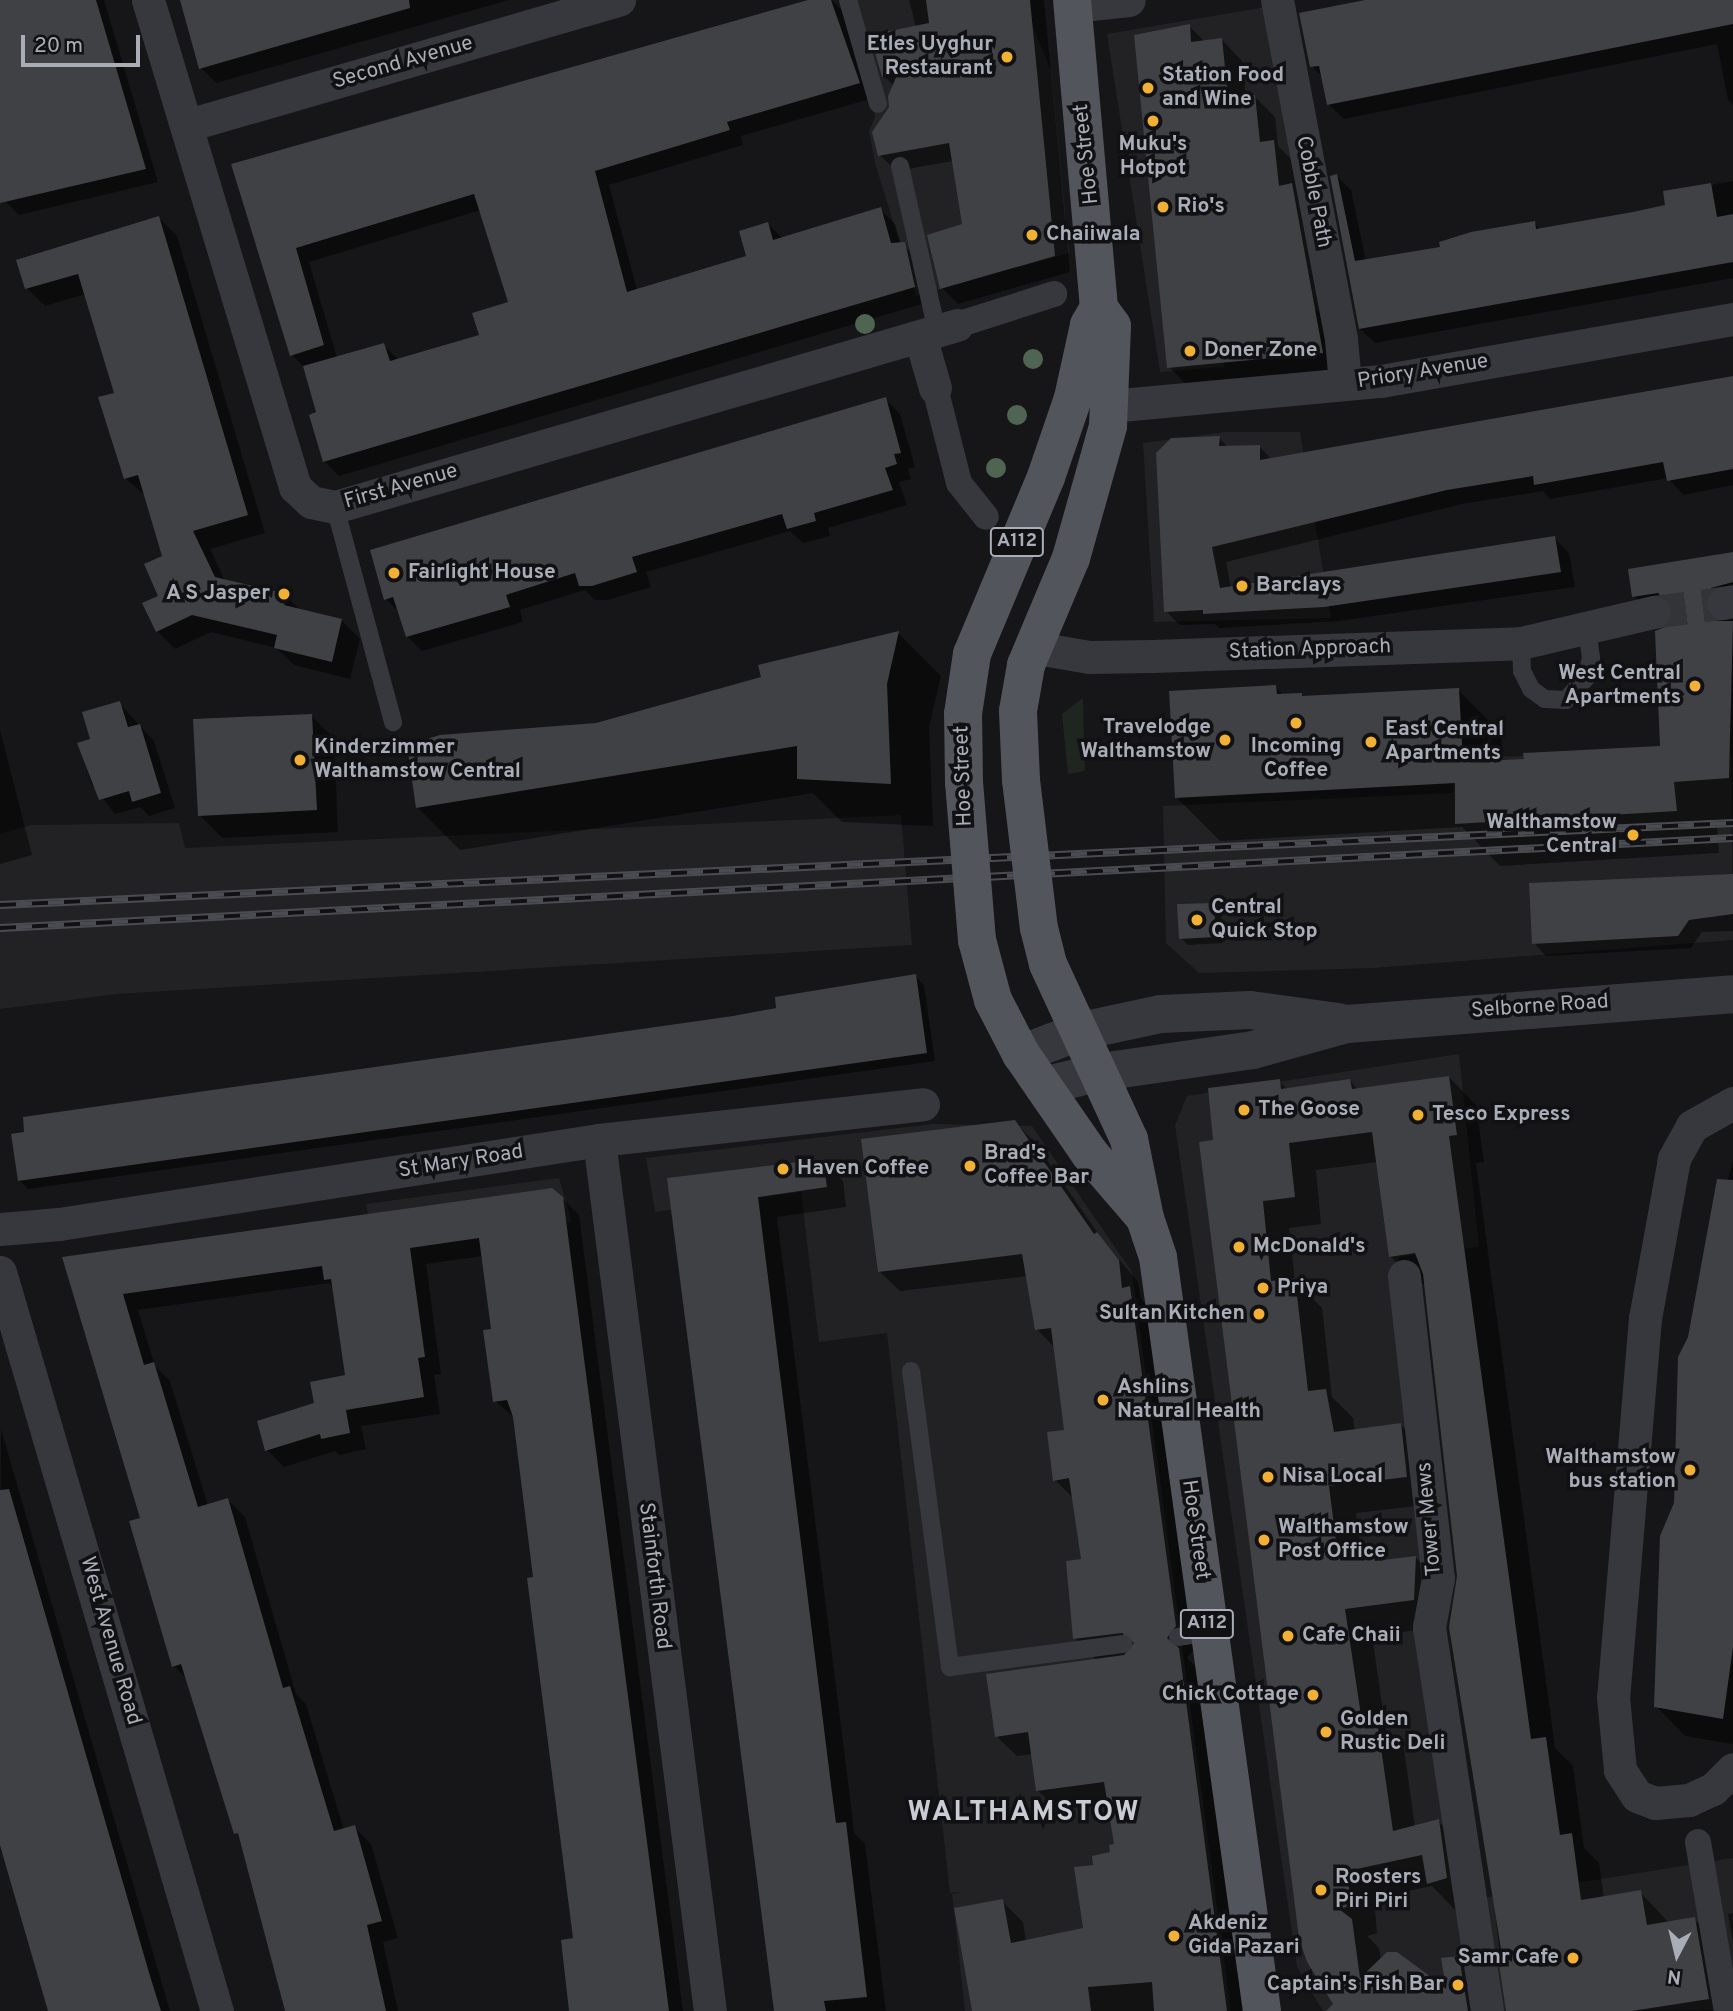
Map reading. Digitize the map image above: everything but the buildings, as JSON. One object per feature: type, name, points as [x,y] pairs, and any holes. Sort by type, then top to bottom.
[{"type":"main road","name":"Hoe Street","points":[[1072,3],[1099,307],[1112,326],[1110,406],[1098,474],[1077,540],[1031,648],[1018,711],[1021,780],[1039,928],[1048,964],[1101,1072],[1129,1139],[1145,1218],[1158,1257],[1193,1634],[1262,2011]]},
{"type":"main road","name":"Hoe Street","points":[[1099,307],[1088,325],[1068,414],[966,677],[964,782],[977,940],[993,1000],[1021,1054],[1043,1086],[1097,1163],[1145,1218]]},
{"type":"main road","points":[[1068,414],[1110,406]]},
{"type":"main road","points":[[982,630],[1031,648]]},
{"type":"street","name":"First Avenue","points":[[148,0],[188,125],[295,487],[304,499],[335,506],[938,330]]},
{"type":"street","name":"Second Avenue","points":[[188,125],[619,0]]},
{"type":"street","points":[[1072,3],[1129,0]]},
{"type":"street","name":"Cobble Path","points":[[1277,0],[1341,339],[1345,384]]},
{"type":"street","points":[[986,517],[959,483],[935,388],[938,330],[1054,294]]},
{"type":"street","name":"Priory Avenue","points":[[1110,406],[1345,384],[1733,319]]},
{"type":"street","name":"Station Approach","points":[[1031,648],[1089,657],[1521,643],[1653,612]]},
{"type":"street","name":"Selborne Road","points":[[1021,1054],[1081,1031],[1142,1017],[1228,1011],[1347,1024],[1733,994]]},
{"type":"street","name":"Selborne Road","points":[[1043,1086],[1101,1072],[1253,1050],[1347,1024]]},
{"type":"street","points":[[1733,1103],[1692,1126],[1674,1159],[1645,1318],[1613,1697],[1620,1770],[1637,1796],[1656,1803],[1689,1800],[1713,1789],[1733,1769]]},
{"type":"street","name":"St Mary Road","points":[[0,1229],[59,1224],[599,1140],[923,1104]]},
{"type":"street","name":"Stainforth Road","points":[[599,1140],[710,2011]]},
{"type":"street","name":"West Avenue Road","points":[[0,1272],[218,2011]]},
{"type":"street","name":"Tower Mews","points":[[1404,1276],[1437,1578],[1429,1627],[1488,2011]]},
{"type":"street","points":[[1698,1842],[1727,2011]]},
{"type":"lane","points":[[848,0],[878,104]]},
{"type":"lane","points":[[900,166],[938,330]]},
{"type":"lane","points":[[335,506],[393,722]]},
{"type":"lane","points":[[1521,643],[1522,671],[1531,689],[1545,699],[1566,700],[1586,678],[1591,658],[1587,629]]},
{"type":"lane","points":[[911,1371],[950,1667],[1123,1644]]},
{"type":"shaded area","points":[[852,0],[1029,0],[1031,21],[1051,71],[1069,253],[916,296],[875,163],[869,131],[875,117]]},
{"type":"shaded area","points":[[1266,7],[1335,307],[1222,325],[1224,367],[1160,372],[1107,34]]},
{"type":"shaded area","points":[[1225,432],[1300,432],[1331,618],[1154,622],[1143,443]]},
{"type":"shaded area","points":[[1083,698],[1085,771],[1068,774],[1062,714]]},
{"type":"shaded area","points":[[1658,750],[1659,758],[1731,755],[1733,940],[1373,968],[1199,973],[1166,943],[1163,806],[1453,793],[1452,759]]},
{"type":"shaded area","points":[[901,815],[912,945],[116,994],[0,1009],[0,834],[31,825],[179,823],[185,848]]},
{"type":"shaded area","points":[[1459,1054],[1479,1247],[1398,1257],[1469,1900],[1733,1858],[1733,2010],[1323,2011],[1297,1967],[1175,1125],[1187,1096]]},
{"type":"shaded area","points":[[932,1124],[1032,1126],[1132,1272],[1231,2011],[965,2011],[952,1894],[960,1892],[950,1893],[887,1333],[819,1342],[801,1192],[655,1212],[646,1158]]},
{"type":"shaded area","points":[[559,1178],[572,1222],[408,1244],[383,1289],[366,1204]]},
{"type":"tunnel","points":[[1653,612],[1723,603]]},
{"type":"railway","points":[[0,905],[1733,823]]},
{"type":"railway","points":[[0,928],[1733,838]]},
{"type":"place","name":"Etles Uyghur Restaurant","points":[[1007,57]]},
{"type":"place","name":"Station Food and Wine","points":[[1148,88]]},
{"type":"place","name":"Muku's Hotpot","points":[[1153,121]]},
{"type":"place","name":"Rio's","points":[[1163,207]]},
{"type":"place","name":"Chaiiwala","points":[[1032,235]]},
{"type":"place","name":"Doner Zone","points":[[1190,351]]},
{"type":"place","name":"Fairlight House","points":[[394,573]]},
{"type":"place","name":"Barclays","points":[[1242,586]]},
{"type":"place","name":"A S Jasper","points":[[284,594]]},
{"type":"place","name":"West Central Apartments","points":[[1695,686]]},
{"type":"place","name":"Incoming Coffee","points":[[1296,723]]},
{"type":"place","name":"Travelodge Walthamstow","points":[[1225,740]]},
{"type":"place","name":"East Central Apartments","points":[[1371,742]]},
{"type":"place","name":"Kinderzimmer Walthamstow Central","points":[[300,760]]},
{"type":"place","name":"Walthamstow Central","points":[[1633,835]]},
{"type":"place","name":"Central Quick Stop","points":[[1197,920]]},
{"type":"place","name":"The Goose","points":[[1244,1110]]},
{"type":"place","name":"Tesco Express","points":[[1418,1115]]},
{"type":"place","name":"Brad's Coffee Bar","points":[[970,1166]]},
{"type":"place","name":"Haven Coffee","points":[[783,1169]]},
{"type":"place","name":"McDonald's","points":[[1239,1247]]},
{"type":"place","name":"Priya","points":[[1263,1288]]},
{"type":"place","name":"Sultan Kitchen","points":[[1259,1314]]},
{"type":"place","name":"Ashlins Natural Health","points":[[1103,1400]]},
{"type":"place","name":"Walthamstow bus station","points":[[1690,1470]]},
{"type":"place","name":"Nisa Local","points":[[1268,1477]]},
{"type":"place","name":"Walthamstow Post Office","points":[[1264,1540]]},
{"type":"place","name":"Cafe Chaii","points":[[1288,1636]]},
{"type":"place","name":"Chick Cottage","points":[[1313,1695]]},
{"type":"place","name":"Golden Rustic Deli","points":[[1326,1732]]},
{"type":"place","name":"Roosters Piri Piri","points":[[1321,1890]]},
{"type":"place","name":"Akdeniz Gida Pazari","points":[[1174,1936]]},
{"type":"place","name":"Samr Cafe","points":[[1573,1958]]},
{"type":"place","name":"Captain's Fish Bar","points":[[1458,1985]]},
{"type":"district","name":"WALTHAMSTOW","points":[[1024,1813]]}]
